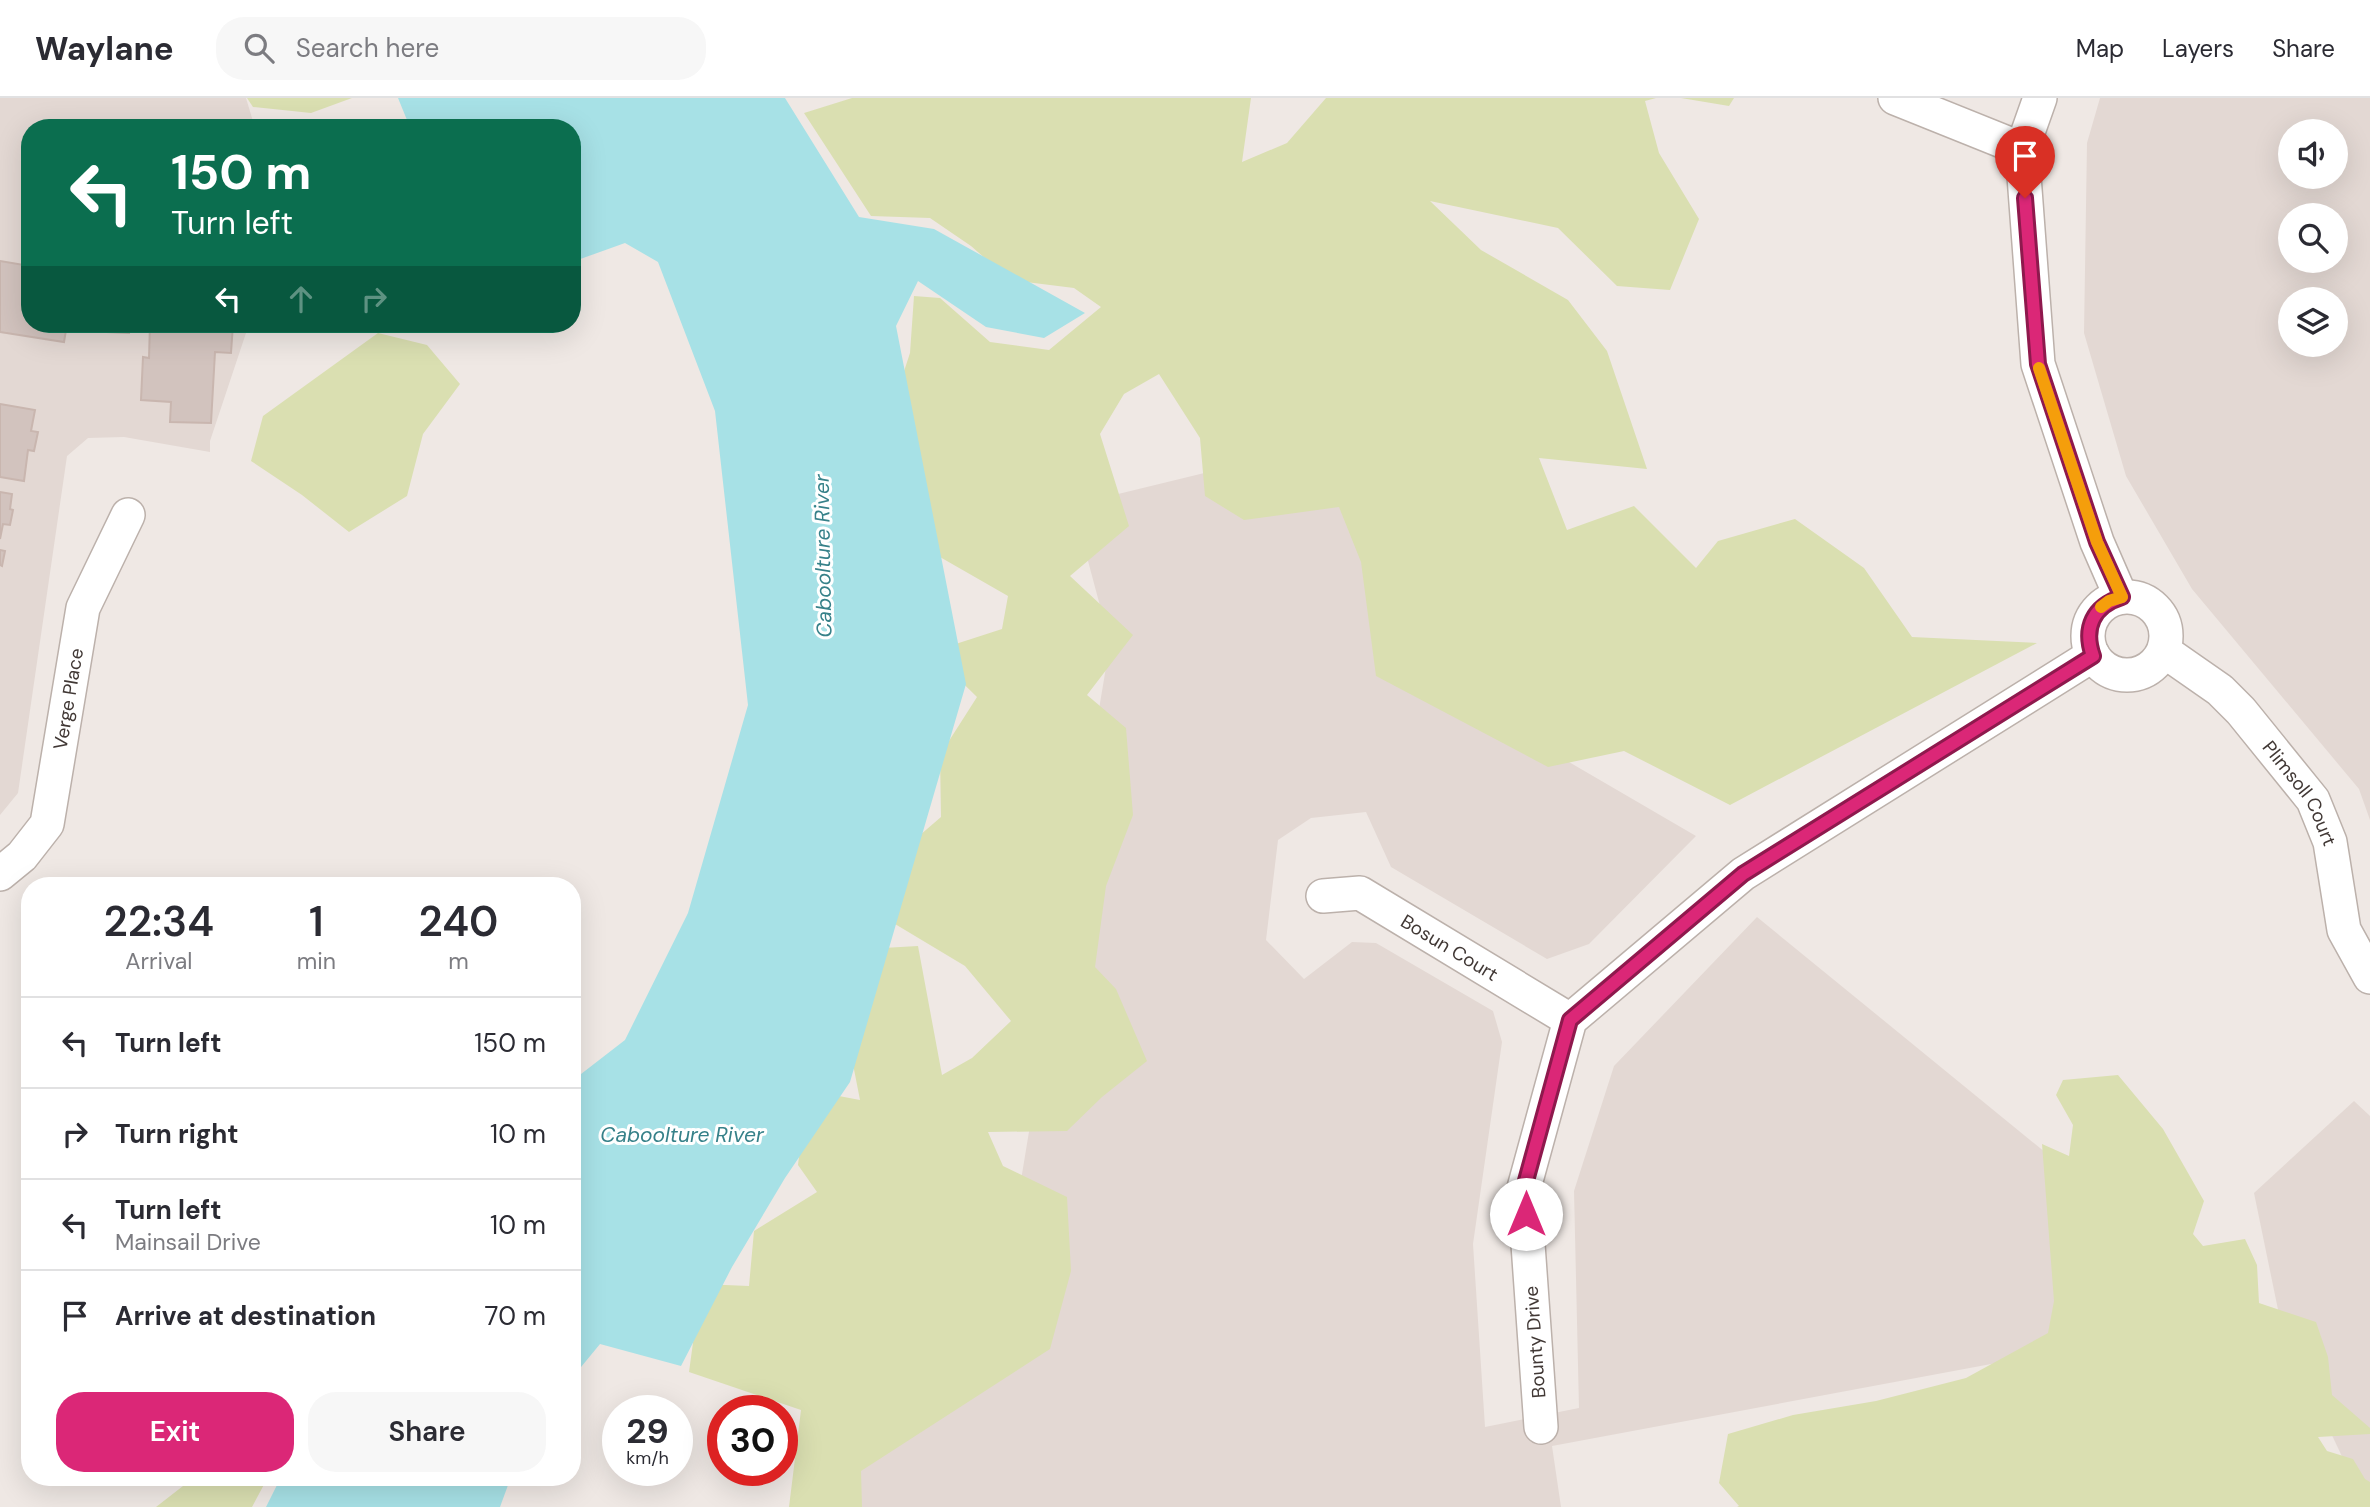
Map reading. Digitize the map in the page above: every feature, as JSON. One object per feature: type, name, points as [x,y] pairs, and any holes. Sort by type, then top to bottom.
[{"type":"street","points":[[1895,98],[2022,149]]},
{"type":"street","points":[[2040,98],[2022,149],[2038,364],[2097,542],[2122,597]]},
{"type":"street","name":"Verge Place","points":[[0,874],[22,856],[47,824],[83,608],[128,514]]},
{"type":"street","points":[[2122,597],[2134,597],[2155,607],[2166,628],[2164,652],[2157,662],[2136,675],[2111,673],[2100,666],[2088,643],[2088,631],[2099,608],[2122,597]]},
{"type":"street","name":"Plimsoll Court","points":[[2164,652],[2220,690],[2313,800],[2330,842],[2344,930],[2370,977]]},
{"type":"street","points":[[1570,1020],[1743,874],[2093,656]]},
{"type":"street","name":"Bosun Court","points":[[1323,896],[1360,893],[1570,1020]]},
{"type":"street","name":"Bounty Drive","points":[[1541,1427],[1524,1188],[1570,1020]]},
{"type":"shaded area","points":[[0,98],[246,98],[252,119],[21,119],[21,333],[246,333],[210,441],[210,452],[124,437],[88,438],[67,456],[18,793],[0,815]]},
{"type":"shaded area","points":[[2100,98],[2370,98],[2370,820],[2359,789],[2192,589],[2126,476],[2084,333],[2087,143]]},
{"type":"shaded area","points":[[1360,435],[1399,663],[1696,836],[1589,944],[1547,959],[1391,867],[1366,812],[1311,818],[1278,840],[1266,940],[1304,979],[1352,942],[1376,943],[1493,1011],[1502,1042],[1473,1244],[1485,1427],[1579,1408],[1574,1191],[1614,1066],[1757,917],[2062,1166],[2071,1349],[1552,1446],[1561,1507],[832,1507],[829,1408],[992,1355],[1110,643],[1073,505]]},
{"type":"shaded area","points":[[2354,1101],[2370,1116],[2370,1507],[2362,1499],[2282,1329],[2254,1193]]},
{"type":"green space","points":[[247,98],[352,98],[311,113],[253,107]]},
{"type":"green space","points":[[852,98],[1251,98],[1242,162],[1287,143],[1326,98],[1656,98],[1645,101],[1659,153],[1699,219],[1670,290],[1617,286],[1558,228],[1430,201],[1481,250],[1568,300],[1607,351],[1647,469],[1539,458],[1567,530],[1634,506],[1696,568],[1718,541],[1795,519],[1864,568],[1912,637],[2037,643],[1730,805],[1624,751],[1548,767],[1376,676],[1361,562],[1339,507],[1244,520],[1205,496],[1200,438],[1159,374],[1124,394],[1100,434],[1129,526],[1070,576],[1133,635],[1087,695],[1126,728],[1133,815],[1106,886],[1095,967],[1116,989],[1147,1061],[1102,1097],[1067,1131],[988,1132],[1003,1166],[1067,1197],[1071,1271],[1050,1349],[861,1471],[862,1507],[789,1507],[792,1486],[798,1486],[801,1410],[798,1409],[798,1395],[757,1395],[689,1372],[701,1284],[749,1286],[754,1231],[817,1192],[798,1165],[807,1090],[860,1100],[851,1054],[883,948],[918,946],[942,1075],[972,1058],[1011,1021],[965,966],[890,921],[898,854],[941,817],[940,755],[977,697],[931,652],[1002,629],[1008,596],[919,545],[888,420],[910,353],[914,296],[940,298],[990,342],[1049,350],[1101,307],[1074,288],[1010,280],[971,246],[930,218],[871,216],[804,113]]},
{"type":"green space","points":[[1681,98],[1734,98],[1729,106]]},
{"type":"green space","points":[[378,333],[427,345],[460,384],[423,434],[407,496],[349,532],[302,495],[251,461],[263,416]]},
{"type":"green space","points":[[2118,1075],[2163,1129],[2204,1201],[2193,1234],[2203,1246],[2245,1239],[2257,1265],[2259,1303],[2316,1322],[2328,1357],[2332,1395],[2370,1428],[2370,1434],[2318,1437],[2327,1451],[2353,1459],[2365,1479],[2370,1482],[2370,1507],[1737,1507],[1739,1506],[1719,1483],[1728,1434],[1793,1415],[1876,1401],[1966,1378],[2048,1333],[2054,1301],[2042,1144],[2069,1156],[2073,1125],[2056,1095],[2063,1080]]},
{"type":"green space","points":[[183,1486],[263,1486],[252,1507],[156,1507]]},
{"type":"water","name":"Caboolture River","points":[[398,98],[785,98],[859,217],[934,229],[1085,313],[1044,338],[986,327],[918,281],[896,326],[966,684],[850,1082],[785,1178],[732,1267],[681,1366],[600,1344],[581,1367],[581,1074],[625,1040],[688,913],[748,705],[715,411],[658,262],[625,243],[581,259],[581,119],[407,119]]},
{"type":"water","points":[[276,1486],[508,1486],[500,1507],[266,1507]]},
{"type":"building","points":[[0,261],[21,264],[21,333],[66,333],[64,342],[0,332]]},
{"type":"building","points":[[150,333],[232,333],[231,353],[215,352],[211,423],[170,422],[171,402],[141,400],[143,357],[149,358]]},
{"type":"building","points":[[0,404],[35,410],[31,431],[38,432],[34,451],[28,450],[24,481],[0,477]]},
{"type":"building","points":[[0,492],[12,494],[10,509],[13,510],[10,525],[3,524],[0,539]]},
{"type":"building","points":[[0,550],[5,551],[2,566],[0,565]]},
{"type":"slow traffic","points":[[2039,368],[2097,542],[2122,597],[2101,607]]},
{"type":"route","points":[[1526,1214],[1524,1188],[1570,1020],[1743,874],[2093,656],[2088,643],[2092,619],[2099,608],[2122,597],[2097,542],[2038,364],[2025,198]]}]
